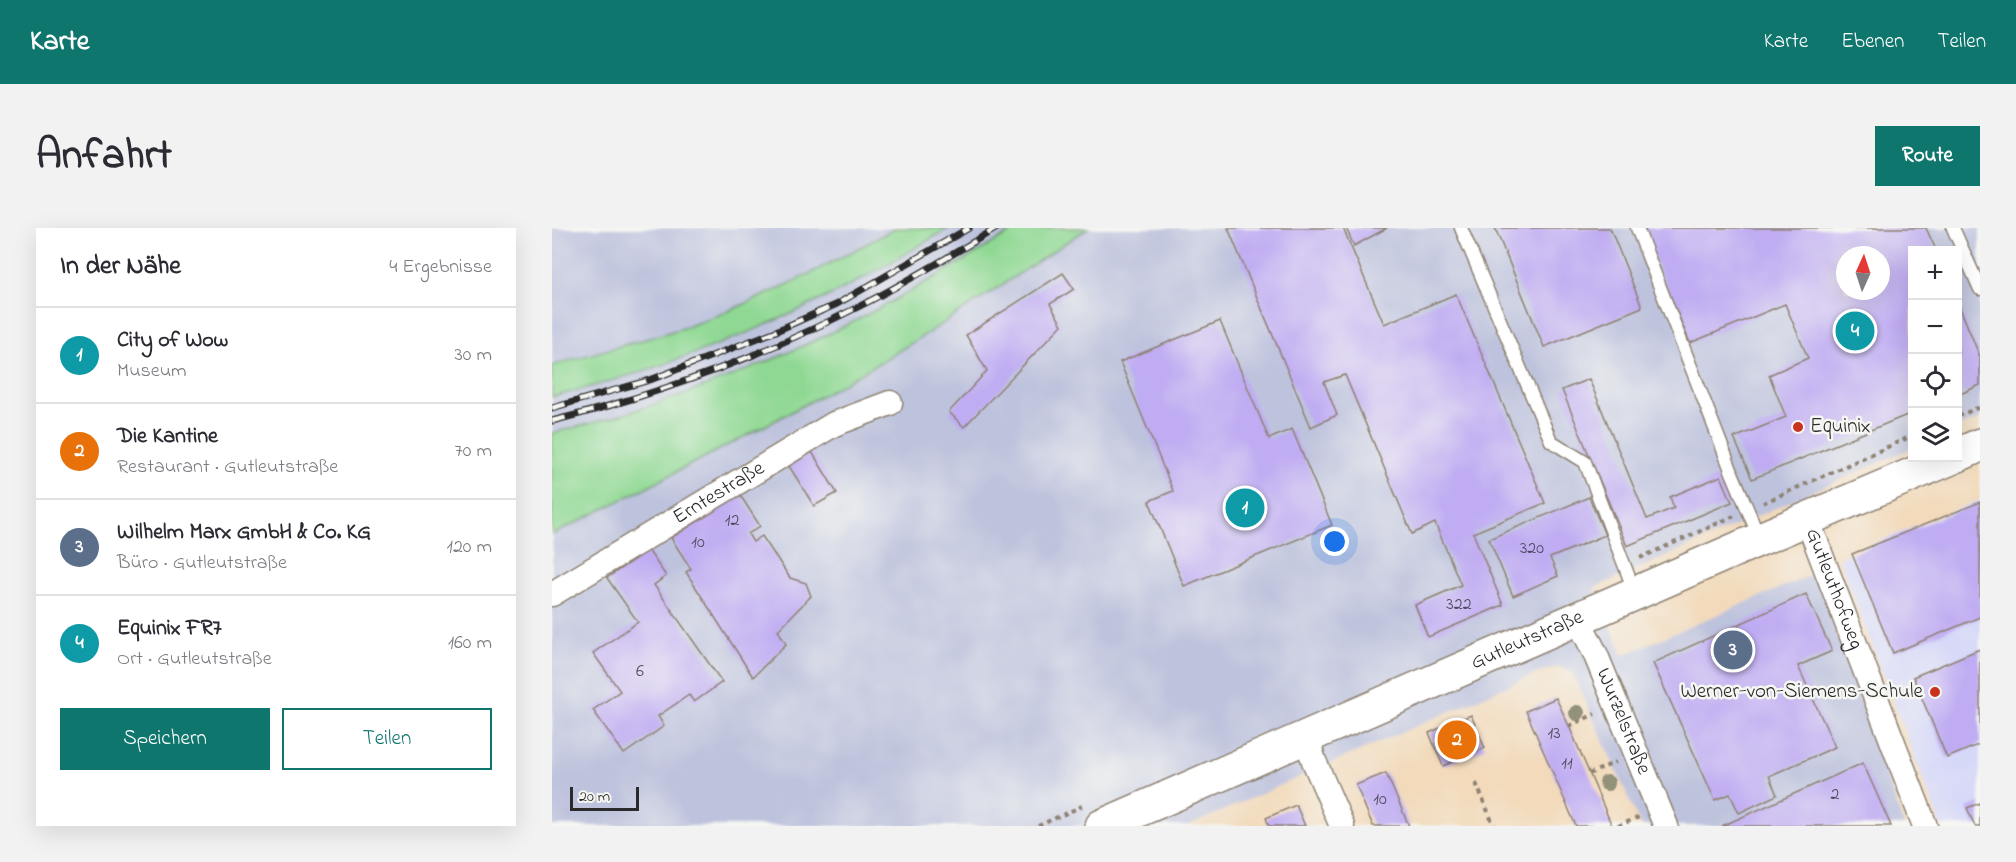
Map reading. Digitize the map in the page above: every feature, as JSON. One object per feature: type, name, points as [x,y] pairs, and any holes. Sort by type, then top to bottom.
[{"type":"main road","points":[[1962,453],[1980,445]]},
{"type":"main road","name":"Gutleutstraße","points":[[1102,826],[1760,539],[1942,462]]},
{"type":"street","name":"Erntestraße","points":[[552,594],[834,424],[890,403]]},
{"type":"street","name":"Gutleuthofweg","points":[[1807,519],[1925,826]]},
{"type":"street","name":"Wurzelstraße","points":[[1578,619],[1595,653],[1666,826]]},
{"type":"street","points":[[1306,737],[1342,826]]},
{"type":"lane","points":[[1461,228],[1551,441],[1585,462],[1636,594]]},
{"type":"lane","points":[[1636,228],[1760,539]]},
{"type":"lane","points":[[1953,228],[1980,289]]},
{"type":"path","points":[[1962,414],[1980,407]]},
{"type":"path","points":[[1569,726],[1596,714]]},
{"type":"path","points":[[1589,774],[1617,762]]},
{"type":"path","points":[[1476,783],[1494,826]]},
{"type":"path","points":[[1618,826],[1641,816]]},
{"type":"shaded area","points":[[552,228],[1980,228],[1980,418],[1962,426],[1962,246],[1908,246],[1908,450],[1594,588],[1623,655],[1816,573],[1904,826],[1641,826],[1572,671],[1559,667],[1544,670],[1188,826],[552,826]]},
{"type":"shaded area","name":"Werner-von-Siemens-Schule","points":[[1980,500],[1980,826],[1941,826],[1839,558]]},
{"type":"green space","points":[[896,228],[949,228],[846,287],[747,333],[651,369],[552,397],[552,366],[661,335],[748,303]]},
{"type":"green space","points":[[1018,228],[1088,228],[959,313],[860,374],[758,430],[552,535],[552,433],[628,413],[704,387],[780,356],[872,312]]},
{"type":"building","points":[[1228,228],[1343,228],[1384,324],[1456,294],[1545,503],[1473,533],[1503,605],[1428,637],[1415,605],[1461,585],[1435,523],[1412,534],[1345,375],[1324,382],[1337,415],[1311,427]]},
{"type":"building","points":[[1346,228],[1387,228],[1354,246]]},
{"type":"building","points":[[1495,228],[1610,228],[1642,307],[1544,347]]},
{"type":"building","points":[[1642,228],[1926,228],[1934,246],[1908,246],[1908,415],[1752,479],[1734,438],[1786,417],[1769,375],[1808,358],[1785,304],[1690,343]]},
{"type":"building","points":[[1063,273],[1074,289],[1050,304],[1062,325],[964,427],[949,412],[987,371],[966,335]]},
{"type":"building","points":[[1962,313],[1980,357],[1980,385],[1962,393]]},
{"type":"building","points":[[1220,321],[1269,439],[1292,429],[1332,525],[1184,586],[1149,501],[1173,491],[1120,362]]},
{"type":"building","points":[[1589,379],[1647,519],[1674,508],[1670,497],[1721,476],[1732,502],[1627,546],[1562,390]]},
{"type":"building","points":[[812,452],[837,493],[814,506],[789,466]]},
{"type":"building","points":[[740,495],[760,526],[748,534],[753,542],[762,536],[790,578],[806,583],[811,596],[778,630],[786,644],[753,677],[686,572],[691,569],[671,538]]},
{"type":"building","points":[[1589,497],[1605,535],[1550,558],[1558,576],[1513,596],[1489,539]]},
{"type":"building","points":[[1980,502],[1980,617],[1893,653],[1852,554]]},
{"type":"building","points":[[648,550],[666,576],[654,585],[722,682],[694,702],[689,695],[658,716],[664,726],[624,754],[593,710],[620,691],[593,653],[638,622],[607,578]]},
{"type":"building","points":[[1806,594],[1832,651],[1798,666],[1835,747],[1769,776],[1777,795],[1739,813],[1730,794],[1715,800],[1653,663]]},
{"type":"building","points":[[1980,649],[1980,744],[1947,758],[1913,677]]},
{"type":"building","points":[[1556,698],[1612,826],[1576,826],[1526,711]]},
{"type":"building","points":[[1471,715],[1485,748],[1443,766],[1429,733]]},
{"type":"building","points":[[1863,763],[1891,826],[1722,826]]},
{"type":"building","points":[[1386,773],[1409,826],[1373,826],[1356,785]]},
{"type":"building","points":[[1980,803],[1980,826],[1975,826],[1967,808]]},
{"type":"building","points":[[1296,805],[1305,826],[1269,826],[1266,818]]},
{"type":"railway","points":[[552,408],[650,380],[776,331],[837,304],[969,228]]},
{"type":"railway","points":[[552,421],[670,386],[784,342],[876,298],[997,228]]},
{"type":"place","name":"Equinix FR7","points":[[1855,331]]},
{"type":"place","name":"Equinix","points":[[1798,427]]},
{"type":"place","name":"City of Wow","points":[[1245,508]]},
{"type":"place","name":"Wilhelm Marx GmbH & Co. KG","points":[[1733,650]]},
{"type":"place","name":"Werner-von-Siemens-Schule","points":[[1935,692]]},
{"type":"place","name":"Die Kantine","points":[[1457,740]]}]
